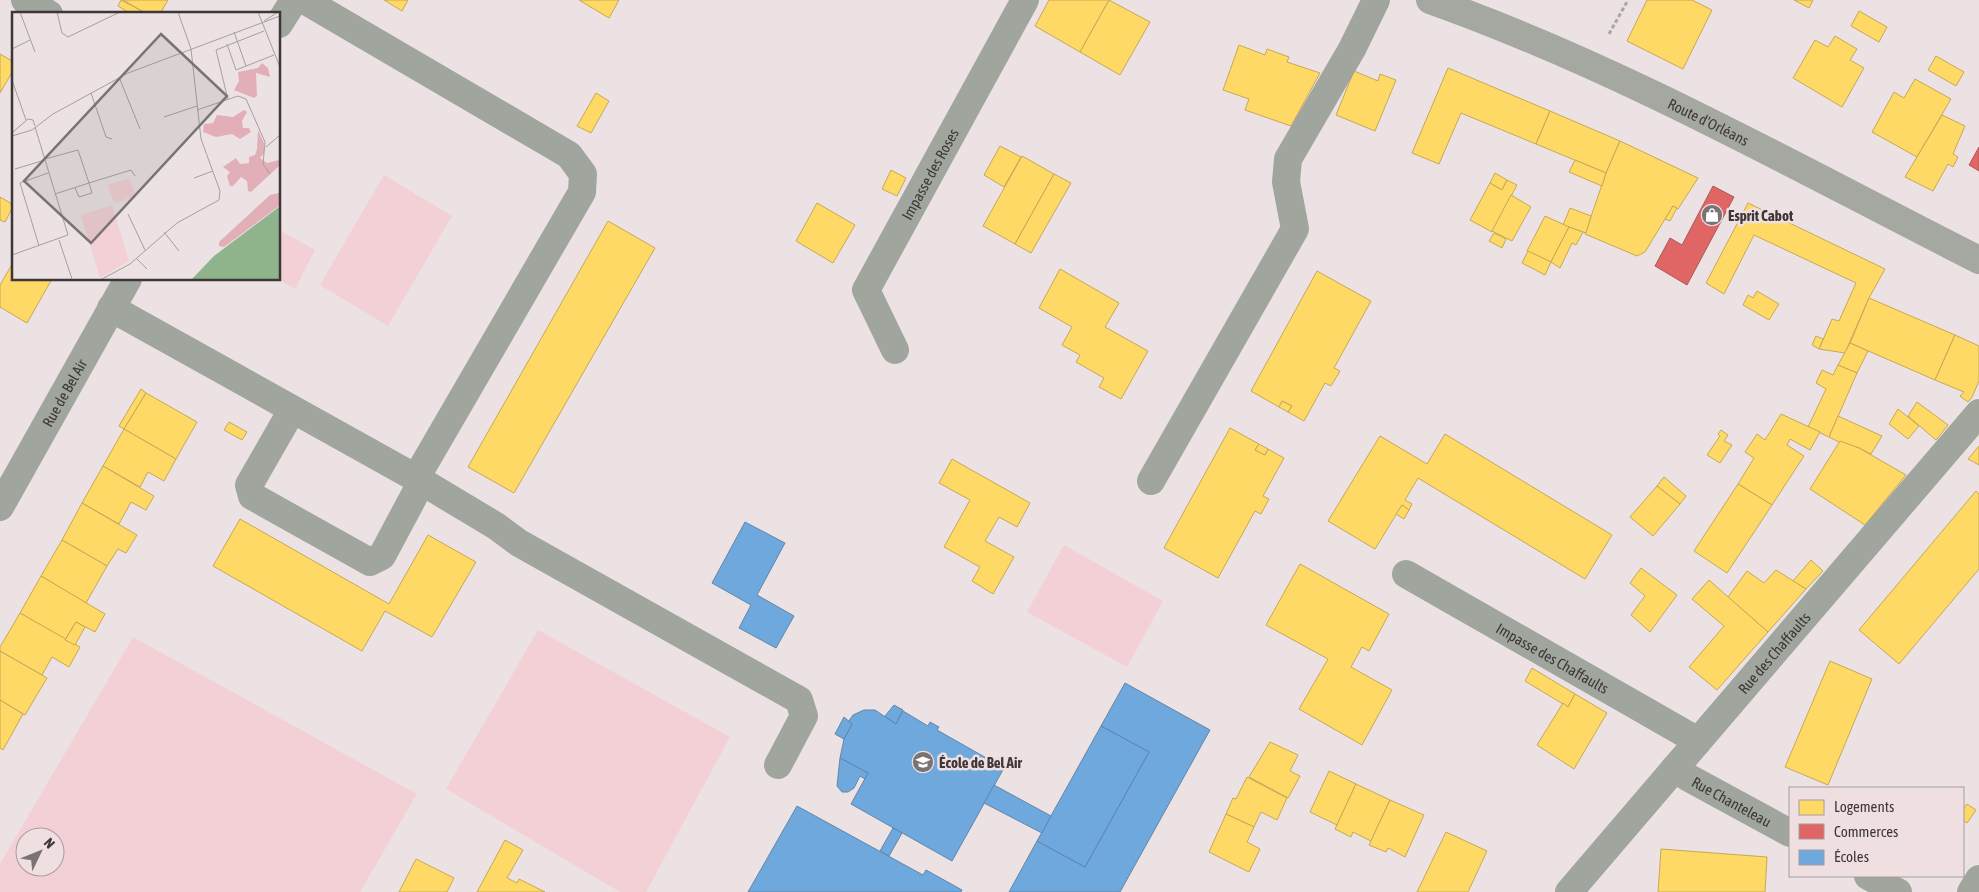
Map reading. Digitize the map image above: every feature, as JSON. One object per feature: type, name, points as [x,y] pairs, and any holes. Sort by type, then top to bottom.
[{"type":"main road","name":"Route d'Orléans","points":[[1430,0],[1476,16],[1591,66],[1667,102],[1979,260]]},
{"type":"street","points":[[25,0],[46,12]]},
{"type":"street","name":"Impasse des Roses","points":[[895,350],[866,290],[1025,0]]},
{"type":"street","points":[[1151,481],[1295,229],[1286,182],[1288,159],[1352,49],[1376,0]]},
{"type":"street","points":[[289,6],[569,155],[583,174],[582,192],[419,480],[382,556],[370,562],[252,496],[250,485],[292,410]]},
{"type":"street","name":"Rue de Bel Air","points":[[0,507],[127,280]]},
{"type":"street","points":[[111,308],[419,480],[496,526],[519,544],[799,700],[804,716],[778,765]]},
{"type":"street","name":"Rue des Chaffaults","points":[[1569,892],[1979,413]]},
{"type":"street","name":"Impasse des Chaffaults","points":[[1406,574],[1698,741]]},
{"type":"street","name":"Rue Chanteleau","points":[[1675,768],[1689,778],[1789,832]]},
{"type":"street","points":[[1870,877],[1898,892]]},
{"type":"street","points":[[1971,892],[1979,879]]},
{"type":"path","points":[[1609,34],[1628,0]]},
{"type":"shaded area","points":[[384,175],[452,216],[388,326],[320,285]]},
{"type":"shaded area","points":[[280,231],[315,250],[295,289],[280,280]]},
{"type":"shaded area","points":[[1064,545],[1163,601],[1127,667],[1027,612]]},
{"type":"shaded area","points":[[538,630],[730,737],[646,892],[620,892],[446,789]]},
{"type":"shaded area","points":[[133,637],[417,794],[360,892],[0,892],[0,864],[15,838],[15,877],[65,877],[65,827],[22,827]]},
{"type":"building: Logements","points":[[121,0],[142,11],[128,12],[118,6]]},
{"type":"building: Logements","points":[[123,0],[168,0],[161,12],[142,11]]},
{"type":"building: Logements","points":[[384,0],[408,0],[402,11]]},
{"type":"building: Logements","points":[[579,0],[619,0],[609,18]]},
{"type":"building: Logements","points":[[1049,0],[1109,0],[1080,52],[1035,26]]},
{"type":"building: Logements","points":[[1109,0],[1150,22],[1120,75],[1080,52]]},
{"type":"building: Logements","points":[[1647,0],[1692,0],[1712,10],[1683,69],[1627,41]]},
{"type":"building: Logements","points":[[1794,0],[1813,0],[1809,8]]},
{"type":"building: Logements","points":[[1859,11],[1887,27],[1879,42],[1851,26]]},
{"type":"building: Logements","points":[[1835,36],[1857,49],[1850,60],[1864,68],[1842,107],[1793,78],[1815,40],[1828,47]]},
{"type":"building: Logements","points":[[1239,45],[1265,55],[1267,49],[1289,57],[1287,62],[1320,73],[1291,126],[1245,110],[1249,99],[1223,90]]},
{"type":"building: Logements","points":[[0,54],[12,61],[12,72],[0,93]]},
{"type":"building: Logements","points":[[1936,56],[1964,72],[1956,86],[1928,70]]},
{"type":"building: Logements","points":[[1448,68],[1550,111],[1536,144],[1461,113],[1439,164],[1412,153]]},
{"type":"building: Logements","points":[[1354,71],[1378,81],[1380,74],[1396,80],[1375,131],[1336,115]]},
{"type":"building: Logements","points":[[1915,79],[1951,99],[1917,157],[1872,132],[1894,92],[1904,98]]},
{"type":"building: Logements","points":[[596,93],[609,101],[591,133],[577,126]]},
{"type":"building: Logements","points":[[1550,111],[1620,141],[1606,173],[1536,144]]},
{"type":"building: Logements","points":[[1942,115],[1965,126],[1953,154],[1958,157],[1953,167],[1948,164],[1933,191],[1905,177]]},
{"type":"building: Logements","points":[[1620,141],[1698,178],[1678,209],[1673,206],[1645,252],[1637,256],[1585,234],[1606,173]]},
{"type":"building: Logements","points":[[1000,146],[1021,157],[1004,187],[984,175]]},
{"type":"building: Logements","points":[[1022,156],[1054,174],[1015,244],[983,226]]},
{"type":"building: Logements","points":[[1575,160],[1606,173],[1602,186],[1569,172]]},
{"type":"building: Logements","points":[[891,170],[906,178],[897,196],[882,189]]},
{"type":"building: Logements","points":[[1495,173],[1507,180],[1502,190],[1490,183]]},
{"type":"building: Logements","points":[[1054,174],[1071,183],[1031,253],[1015,244]]},
{"type":"building: Logements","points":[[1507,180],[1517,185],[1492,232],[1470,220],[1490,183],[1502,190]]},
{"type":"building: Logements","points":[[1511,195],[1531,207],[1512,241],[1492,231]]},
{"type":"building: Logements","points":[[0,197],[12,204],[12,209],[5,222],[0,220]]},
{"type":"building: Logements","points":[[817,203],[855,225],[833,263],[796,241]]},
{"type":"building: Logements","points":[[1748,203],[1885,269],[1869,298],[1845,353],[1819,349],[1832,319],[1839,321],[1856,283],[1754,235],[1724,294],[1706,283]]},
{"type":"building: Logements","points":[[1673,206],[1677,208],[1670,221],[1665,219]]},
{"type":"building: Logements","points":[[1570,208],[1591,216],[1586,233],[1563,225]]},
{"type":"building: Logements","points":[[1545,216],[1569,227],[1551,262],[1527,251]]},
{"type":"building: Logements","points":[[608,221],[655,248],[514,493],[468,467]]},
{"type":"building: Logements","points":[[1569,227],[1583,232],[1576,245],[1572,243],[1560,268],[1551,262]]},
{"type":"building: Logements","points":[[1494,233],[1506,239],[1502,248],[1489,241]]},
{"type":"building: Logements","points":[[1528,251],[1551,262],[1545,275],[1522,263]]},
{"type":"building: Logements","points":[[12,264],[12,280],[51,280],[27,323],[0,307],[0,285]]},
{"type":"building: Logements","points":[[1060,269],[1119,303],[1105,327],[1148,351],[1121,399],[1099,387],[1104,378],[1076,362],[1080,355],[1062,345],[1072,327],[1039,308]]},
{"type":"building: Logements","points":[[1317,271],[1371,301],[1334,368],[1340,371],[1331,386],[1325,383],[1304,421],[1288,412],[1292,406],[1282,401],[1279,407],[1251,391]]},
{"type":"building: Logements","points":[[1757,291],[1779,304],[1769,320],[1743,305],[1748,295],[1753,298]]},
{"type":"building: Logements","points":[[1869,298],[1955,335],[1935,380],[1850,343]]},
{"type":"building: Logements","points":[[1955,335],[1979,346],[1979,381],[1968,402],[1960,396],[1964,392],[1935,380]]},
{"type":"building: Logements","points":[[1816,336],[1823,339],[1819,349],[1812,345]]},
{"type":"building: Logements","points":[[1850,343],[1868,351],[1857,373],[1838,365]]},
{"type":"building: Logements","points":[[1838,365],[1857,373],[1829,437],[1808,427],[1826,389],[1816,383],[1822,370],[1833,375]]},
{"type":"building: Logements","points":[[141,389],[146,393],[124,429],[119,426]]},
{"type":"building: Logements","points":[[146,393],[197,422],[176,459],[124,429]]},
{"type":"building: Logements","points":[[1282,401],[1292,406],[1288,412],[1279,407]]},
{"type":"building: Logements","points":[[1917,402],[1948,425],[1936,440],[1908,416]]},
{"type":"building: Logements","points":[[1898,409],[1919,426],[1908,439],[1889,424]]},
{"type":"building: Logements","points":[[1781,414],[1820,432],[1810,450],[1790,439],[1787,445],[1804,456],[1772,505],[1738,484],[1754,458],[1745,452],[1757,434],[1765,440]]},
{"type":"building: Logements","points":[[1838,416],[1882,436],[1871,454],[1829,437]]},
{"type":"building: Logements","points":[[229,422],[247,432],[242,440],[224,430]]},
{"type":"building: Logements","points":[[1230,428],[1259,444],[1255,450],[1265,455],[1268,449],[1284,458],[1263,496],[1269,499],[1261,514],[1255,511],[1218,578],[1164,548]]},
{"type":"building: Logements","points":[[124,429],[176,459],[164,481],[148,472],[140,487],[103,466]]},
{"type":"building: Logements","points":[[1721,430],[1728,435],[1724,441],[1732,445],[1720,463],[1707,455],[1720,436],[1718,434]]},
{"type":"building: Logements","points":[[1445,434],[1612,535],[1585,579],[1418,478],[1405,500],[1412,504],[1409,510],[1402,505],[1375,549],[1328,521],[1380,436],[1427,464]]},
{"type":"building: Logements","points":[[1840,441],[1859,448],[1906,475],[1865,525],[1810,489]]},
{"type":"building: Logements","points":[[1259,444],[1268,449],[1265,455],[1255,450]]},
{"type":"building: Logements","points":[[1979,446],[1979,465],[1968,459]]},
{"type":"building: Logements","points":[[952,459],[1030,503],[1017,527],[999,517],[985,541],[1014,557],[993,594],[972,581],[980,567],[944,547],[970,500],[939,483]]},
{"type":"building: Logements","points":[[103,466],[154,496],[146,510],[131,502],[119,524],[82,503]]},
{"type":"building: Logements","points":[[1664,477],[1686,496],[1680,504],[1657,486]]},
{"type":"building: Logements","points":[[1738,484],[1772,505],[1727,573],[1694,551]]},
{"type":"building: Logements","points":[[1657,486],[1680,504],[1653,536],[1630,517]]},
{"type":"building: Logements","points":[[1976,491],[1979,494],[1979,569],[1899,664],[1859,630]]},
{"type":"building: Logements","points":[[82,503],[137,535],[126,553],[118,549],[107,566],[62,540]]},
{"type":"building: Logements","points":[[1402,505],[1409,510],[1404,519],[1396,514]]},
{"type":"building: Logements","points":[[240,519],[389,604],[428,535],[476,562],[432,637],[385,611],[362,651],[213,566]]},
{"type":"building: Logements","points":[[62,540],[107,566],[86,603],[41,576]]},
{"type":"building: Logements","points":[[1811,560],[1823,571],[1806,589],[1793,581]]},
{"type":"building: Logements","points":[[1300,564],[1389,614],[1369,651],[1362,647],[1351,667],[1392,690],[1362,745],[1299,709],[1328,659],[1266,625]]},
{"type":"building: Logements","points":[[1641,568],[1677,595],[1650,632],[1631,615],[1645,596],[1630,583]]},
{"type":"building: Logements","points":[[1776,570],[1806,589],[1768,632],[1728,597],[1747,571],[1764,583]]},
{"type":"building: Logements","points":[[41,576],[105,614],[95,632],[76,622],[65,640],[20,613]]},
{"type":"building: Logements","points":[[1709,580],[1768,632],[1717,690],[1689,667],[1724,626],[1692,599]]},
{"type":"building: Logements","points":[[20,613],[80,647],[69,667],[52,657],[42,675],[0,651],[0,647]]},
{"type":"building: Logements","points":[[76,622],[85,627],[75,645],[65,640]]},
{"type":"building: Logements","points":[[0,651],[47,678],[25,715],[0,700]]},
{"type":"building: Logements","points":[[1830,661],[1872,679],[1828,785],[1785,767]]},
{"type":"building: Logements","points":[[1532,668],[1575,694],[1568,707],[1525,681]]},
{"type":"building: Logements","points":[[1575,694],[1607,713],[1574,769],[1537,745],[1563,703],[1568,707]]},
{"type":"building: Logements","points":[[0,700],[23,714],[3,750],[0,748]]},
{"type":"building: Logements","points":[[1270,742],[1298,755],[1290,771],[1300,776],[1288,798],[1249,777]]},
{"type":"building: Logements","points":[[1329,771],[1356,784],[1337,825],[1310,812]]},
{"type":"building: Logements","points":[[1247,777],[1287,798],[1277,820],[1261,812],[1254,827],[1226,814],[1233,798],[1236,799]]},
{"type":"building: Logements","points":[[1356,784],[1390,800],[1371,841],[1353,832],[1351,837],[1335,829]]},
{"type":"building: Logements","points":[[1390,800],[1424,815],[1405,857],[1388,848],[1386,852],[1369,845]]},
{"type":"building: Logements","points":[[1967,804],[1976,810],[1967,823],[1964,821],[1964,808]]},
{"type":"building: Logements","points":[[1226,814],[1254,827],[1247,842],[1260,849],[1249,872],[1209,852]]},
{"type":"building: Logements","points":[[1446,832],[1487,851],[1468,892],[1417,892]]},
{"type":"building: Logements","points":[[505,840],[523,850],[507,878],[517,883],[519,879],[545,892],[477,892]]},
{"type":"building: Logements","points":[[1661,849],[1767,857],[1765,892],[1658,892]]},
{"type":"building: Logements","points":[[416,859],[454,878],[447,892],[399,892]]},
{"type":"building: Commerces","points":[[1979,147],[1979,171],[1969,165]]},
{"type":"building: Commerces","points":[[1713,186],[1734,197],[1687,285],[1655,266],[1670,238],[1682,245]]},
{"type":"building: Écoles","points":[[745,522],[785,543],[757,595],[794,616],[776,648],[739,628],[751,605],[712,583]]},
{"type":"building: Écoles","points":[[1125,683],[1210,730],[1120,892],[1009,892],[1037,841],[1085,867],[1149,752],[1101,726]]},
{"type":"building: Écoles","points":[[894,705],[903,710],[896,724],[885,716]]},
{"type":"building: Écoles","points":[[864,710],[875,710],[896,724],[903,711],[928,726],[930,722],[939,727],[937,730],[1004,768],[952,861],[851,804],[868,773],[840,758],[844,739],[852,724],[848,722],[853,715]]},
{"type":"building: Écoles","points":[[844,717],[852,724],[844,739],[835,734]]},
{"type":"building: Écoles","points":[[1101,726],[1149,752],[1085,867],[1037,841]]},
{"type":"building: Écoles","points":[[840,758],[868,773],[865,779],[860,776],[854,788],[848,792],[842,792],[837,786]]},
{"type":"building: Écoles","points":[[994,785],[1051,816],[1042,833],[984,803]]},
{"type":"building: Écoles","points":[[797,806],[923,875],[926,870],[962,890],[961,892],[748,892]]},
{"type":"building: Écoles","points":[[893,828],[902,833],[889,856],[880,851]]},
{"type":"place","name":"Esprit Cabot","points":[[1712,215]]},
{"type":"place","name":"École de Bel Air","points":[[923,762]]}]
